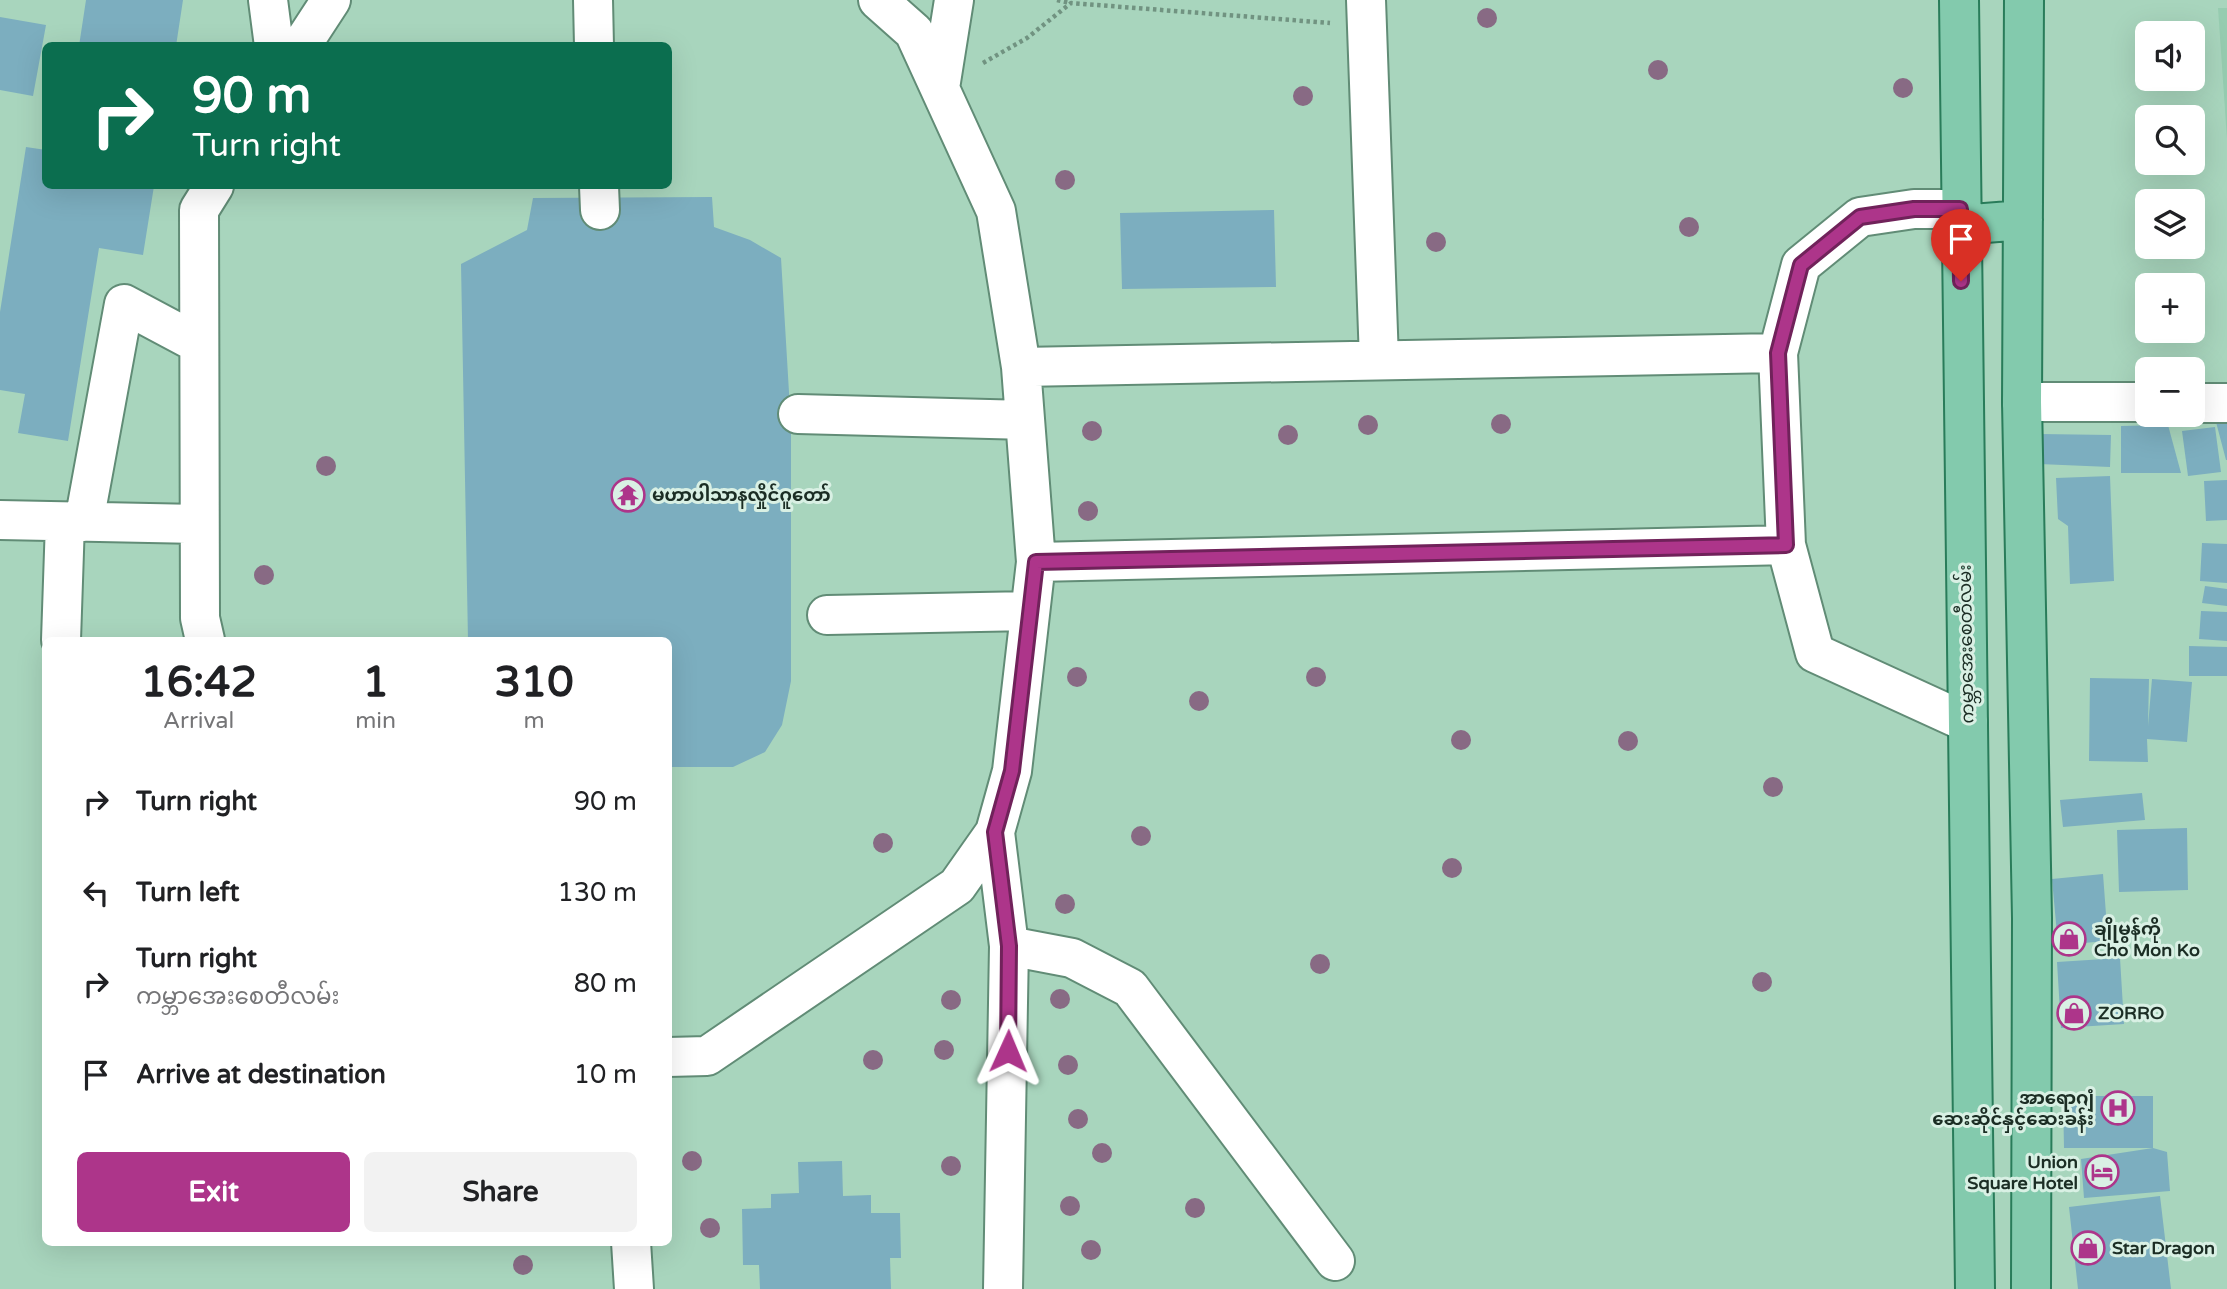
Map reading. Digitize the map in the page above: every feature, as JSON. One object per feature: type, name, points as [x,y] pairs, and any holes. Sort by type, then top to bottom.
[{"type":"main road","name":"ကမ္ဘာအေးစေတီလမ်း","points":[[1959,0],[1975,1289]]},
{"type":"main road","points":[[2024,0],[2022,402],[2032,918],[2031,1289]]},
{"type":"main road","points":[[1960,217],[2023,220]]},
{"type":"main road","points":[[1968,731],[2029,737]]},
{"type":"main road","points":[[1970,918],[2032,918]]},
{"type":"street","points":[[268,0],[273,42]]},
{"type":"street","points":[[304,42],[331,0]]},
{"type":"street","points":[[593,0],[594,42]]},
{"type":"street","points":[[672,1057],[707,1056],[957,886],[995,832],[1012,771],[1036,562],[1021,367],[996,211],[914,32],[878,0]]},
{"type":"street","points":[[940,88],[954,0]]},
{"type":"street","points":[[1367,13],[1379,360]]},
{"type":"street","points":[[204,637],[200,618],[199,210],[212,189]]},
{"type":"street","points":[[1960,217],[1914,209],[1860,217],[1801,265],[1778,353],[1786,545],[1815,653],[1968,731]]},
{"type":"street","points":[[61,637],[75,522],[124,304],[199,344]]},
{"type":"street","points":[[1021,367],[1778,353]]},
{"type":"street","points":[[2022,402],[2135,402]]},
{"type":"street","points":[[2205,403],[2227,403]]},
{"type":"street","points":[[798,414],[1025,421]]},
{"type":"street","points":[[0,520],[199,524]]},
{"type":"street","points":[[1036,562],[1786,545]]},
{"type":"street","points":[[827,615],[1030,611]]},
{"type":"street","points":[[995,832],[1009,946],[1003,1289]]},
{"type":"street","points":[[1009,946],[1072,958],[1130,988],[1335,1261]]},
{"type":"street","points":[[631,1246],[634,1289]]},
{"type":"path","points":[[1057,0],[1071,3],[1367,13]]},
{"type":"path","points":[[940,88],[1027,38],[1071,3]]},
{"type":"shaded area","points":[[2218,8],[2227,8],[2227,139]]},
{"type":"building","points":[[86,0],[183,0],[177,42],[80,42]]},
{"type":"building","points":[[0,17],[46,25],[33,96],[0,90]]},
{"type":"building","points":[[26,147],[42,149],[42,189],[154,189],[143,255],[99,248],[68,441],[18,433],[25,394],[0,390],[0,312]]},
{"type":"building","name":"မဟာပါသာနလှိုင်ဂူတော်","points":[[712,197],[714,227],[750,240],[781,258],[791,426],[791,681],[782,725],[765,752],[733,767],[672,767],[672,637],[468,637],[461,264],[527,230],[533,198]]},
{"type":"building","points":[[1274,210],[1276,287],[1122,289],[1120,213]]},
{"type":"building","points":[[2227,421],[2227,460],[2226,460],[2216,422]]},
{"type":"building","points":[[2121,426],[2169,427],[2181,473],[2121,473]]},
{"type":"building","points":[[2215,427],[2221,472],[2188,476],[2182,431]]},
{"type":"building","points":[[2040,434],[2111,435],[2110,467],[2039,464]]},
{"type":"building","points":[[2110,476],[2114,581],[2070,584],[2068,526],[2058,519],[2056,478]]},
{"type":"building","points":[[2227,480],[2227,520],[2206,521],[2204,481]]},
{"type":"building","points":[[2202,543],[2227,544],[2227,583],[2200,581]]},
{"type":"building","points":[[2205,586],[2227,589],[2227,606],[2202,603]]},
{"type":"building","points":[[2201,611],[2227,612],[2227,641],[2199,639]]},
{"type":"building","points":[[2189,646],[2227,647],[2227,676],[2189,676]]},
{"type":"building","points":[[2090,678],[2149,679],[2148,726],[2152,679],[2192,682],[2187,742],[2147,739],[2148,762],[2089,761]]},
{"type":"building","points":[[2142,793],[2145,820],[2063,827],[2060,800]]},
{"type":"building","points":[[2187,828],[2188,890],[2119,892],[2117,830]]},
{"type":"building","points":[[2103,874],[2108,941],[2058,945],[2052,879]]},
{"type":"building","points":[[2120,958],[2124,1024],[2061,1028],[2057,962]]},
{"type":"building","points":[[2063,1096],[2153,1096],[2153,1148],[2064,1148]]},
{"type":"building","points":[[2153,1148],[2167,1152],[2170,1191],[2084,1198],[2081,1159]]},
{"type":"building","points":[[842,1161],[843,1196],[871,1195],[871,1213],[900,1213],[901,1258],[890,1258],[891,1289],[760,1289],[759,1265],[743,1265],[742,1209],[771,1208],[771,1194],[799,1193],[798,1162]]},
{"type":"building","points":[[2160,1196],[2171,1289],[2078,1289],[2069,1207]]},
{"type":"place","name":"မဟာပါသာနလှိုင်ဂူတော်","points":[[628,495]]},
{"type":"place","name":"ချိုမွန်ကို Cho Mon Ko","points":[[2069,939]]},
{"type":"place","name":"ZORRO","points":[[2074,1013]]},
{"type":"place","name":"အာရောဂျံ ဆေးဆိုင်နှင့်ဆေးခန်း","points":[[2118,1108]]},
{"type":"place","name":"Union Square Hotel","points":[[2102,1172]]},
{"type":"place","name":"Star Dragon","points":[[2088,1248]]},
{"type":"route","points":[[1008,1051],[1009,946],[995,832],[1012,771],[1036,562],[1786,545],[1778,353],[1801,265],[1860,217],[1914,209],[1960,209],[1961,281]]}]
